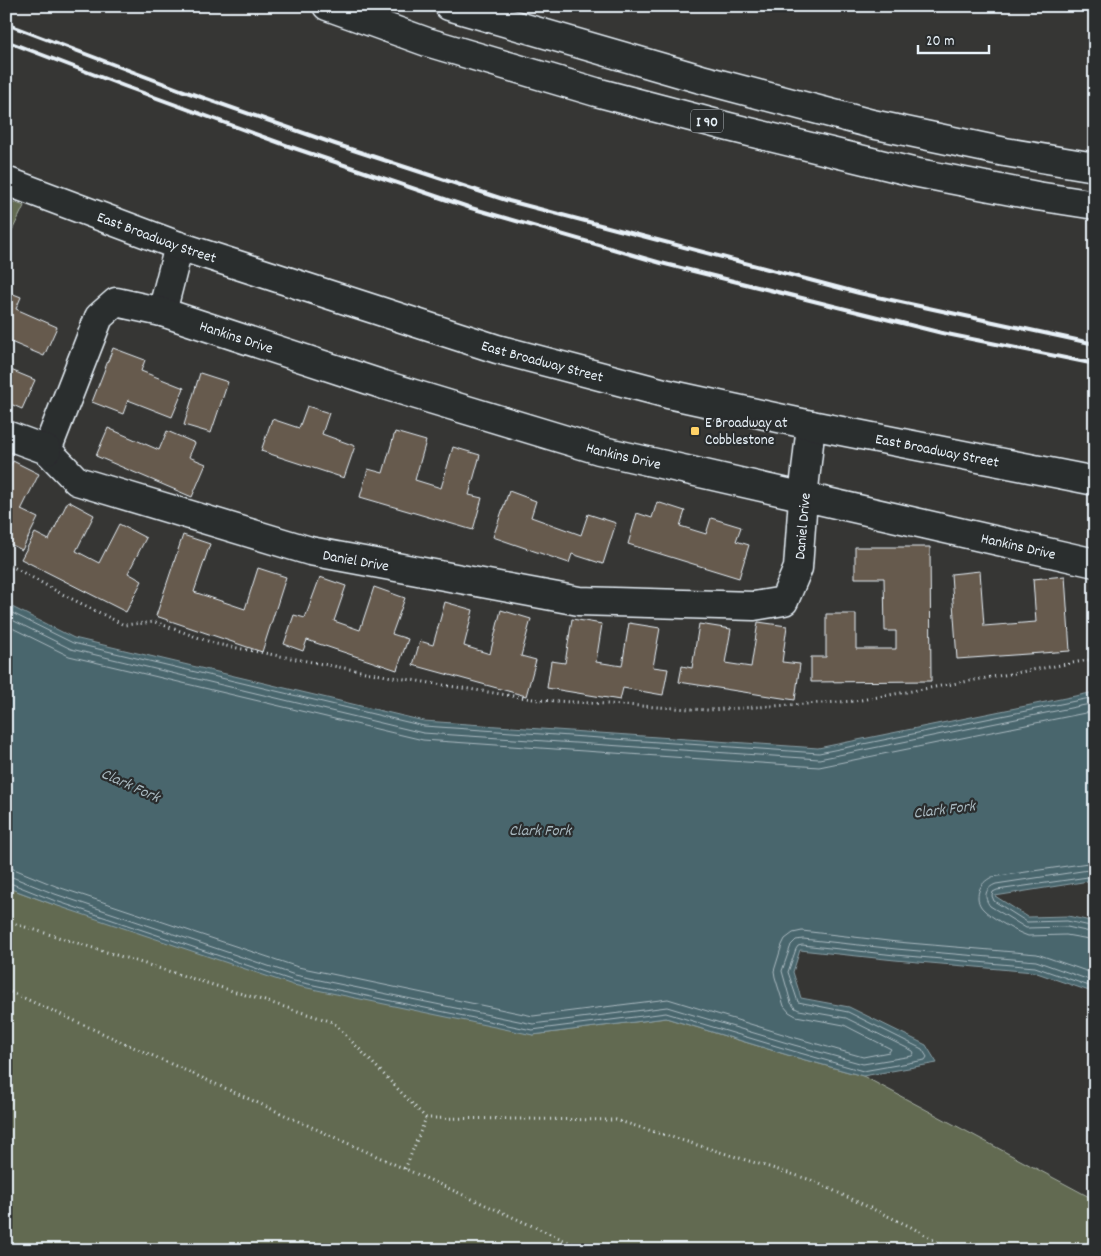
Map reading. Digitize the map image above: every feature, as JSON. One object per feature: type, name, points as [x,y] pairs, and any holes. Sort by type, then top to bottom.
[{"type":"main road","name":"I 90","points":[[327,6],[427,42],[596,92],[913,172],[1095,206]]},
{"type":"main road","points":[[449,6],[701,80],[872,124],[1006,152],[1095,167]]},
{"type":"main road","name":"East Broadway Street","points":[[6,180],[179,246],[497,349],[668,394],[1095,482]]},
{"type":"main road","points":[[6,435],[48,450],[99,316],[116,302],[162,312],[179,246]]},
{"type":"main road","name":"Hankins Drive","points":[[162,312],[384,385],[599,450],[1095,564]]},
{"type":"main road","name":"Daniel Drive","points":[[48,450],[77,481],[310,551],[579,601],[754,606],[784,601],[798,568],[811,424]]},
{"type":"path","points":[[6,563],[60,593],[124,624],[155,622],[216,644],[392,677],[539,700],[708,710],[855,701],[1095,659]]},
{"type":"path","points":[[6,921],[333,1022],[426,1118],[616,1120],[811,1180],[911,1227],[951,1250]]},
{"type":"path","points":[[6,990],[586,1250]]},
{"type":"path","points":[[405,1169],[426,1118]]},
{"type":"green space","points":[[6,199],[24,206],[6,243]]},
{"type":"green space","points":[[6,887],[52,904],[533,1035],[666,1018],[863,1076],[1095,1200],[1095,1250],[6,1250]]},
{"type":"water","name":"Clark Fork","points":[[6,604],[74,638],[424,721],[818,748],[1095,692],[1095,880],[995,896],[1028,917],[1068,916],[1095,922],[1095,993],[1034,972],[800,950],[793,972],[801,998],[849,1007],[926,1045],[937,1063],[863,1076],[666,1018],[533,1035],[293,985],[52,904],[6,887]]},
{"type":"building","points":[[6,291],[21,297],[16,309],[57,327],[44,356],[6,340]]},
{"type":"building","points":[[113,348],[145,360],[141,371],[184,388],[172,417],[128,400],[123,414],[92,402]]},
{"type":"building","points":[[6,368],[35,380],[22,409],[6,402]]},
{"type":"building","points":[[200,373],[228,382],[211,433],[184,425]]},
{"type":"building","points":[[307,406],[329,413],[322,434],[355,446],[344,478],[261,451],[272,419],[299,428]]},
{"type":"building","points":[[108,428],[159,450],[167,431],[195,443],[189,457],[206,464],[192,497],[96,456]]},
{"type":"building","points":[[395,432],[426,441],[415,480],[441,488],[453,447],[480,455],[469,495],[482,498],[473,530],[360,497],[368,469],[383,473]]},
{"type":"building","points":[[13,461],[39,474],[21,510],[38,518],[22,550],[6,542],[6,475]]},
{"type":"building","points":[[509,491],[536,501],[531,517],[581,535],[588,514],[616,523],[603,564],[572,554],[569,563],[493,537]]},
{"type":"building","points":[[68,501],[94,515],[76,551],[99,563],[119,524],[146,538],[128,573],[142,581],[126,612],[21,559],[35,533],[49,540]]},
{"type":"building","points":[[657,502],[685,511],[680,526],[706,534],[711,518],[741,527],[736,541],[749,545],[739,578],[628,544],[637,513],[652,518]]},
{"type":"building","points":[[183,535],[210,544],[194,592],[245,609],[258,568],[286,577],[262,652],[156,616]]},
{"type":"building","points":[[855,547],[930,547],[931,681],[811,682],[811,657],[826,657],[826,614],[856,614],[856,649],[896,649],[896,631],[885,631],[884,578],[855,578]]},
{"type":"building","points":[[980,571],[984,626],[1036,622],[1033,579],[1065,576],[1070,651],[957,659],[951,574]]},
{"type":"building","points":[[320,577],[346,586],[334,621],[360,630],[374,587],[405,598],[392,634],[408,639],[397,670],[307,640],[303,651],[284,644],[294,615],[305,618]]},
{"type":"building","points":[[445,602],[473,610],[464,646],[490,654],[501,610],[531,619],[521,656],[536,660],[526,696],[413,665],[420,641],[433,645]]},
{"type":"building","points":[[1092,604],[1095,604],[1095,631],[1092,631]]},
{"type":"building","points":[[572,619],[602,624],[596,662],[622,666],[629,623],[660,628],[653,667],[668,669],[663,695],[623,688],[620,700],[547,688],[551,661],[565,663]]},
{"type":"building","points":[[758,622],[787,626],[782,662],[800,664],[795,700],[679,682],[682,666],[692,668],[699,624],[731,629],[725,663],[751,667]]},
{"type":"railway","points":[[6,24],[181,90],[335,144],[509,201],[859,293],[1095,344]]},
{"type":"railway","points":[[6,41],[291,147],[471,208],[661,263],[942,333],[1095,364]]},
{"type":"place","name":"E Broadway at Cobblestone","points":[[695,431]]}]
